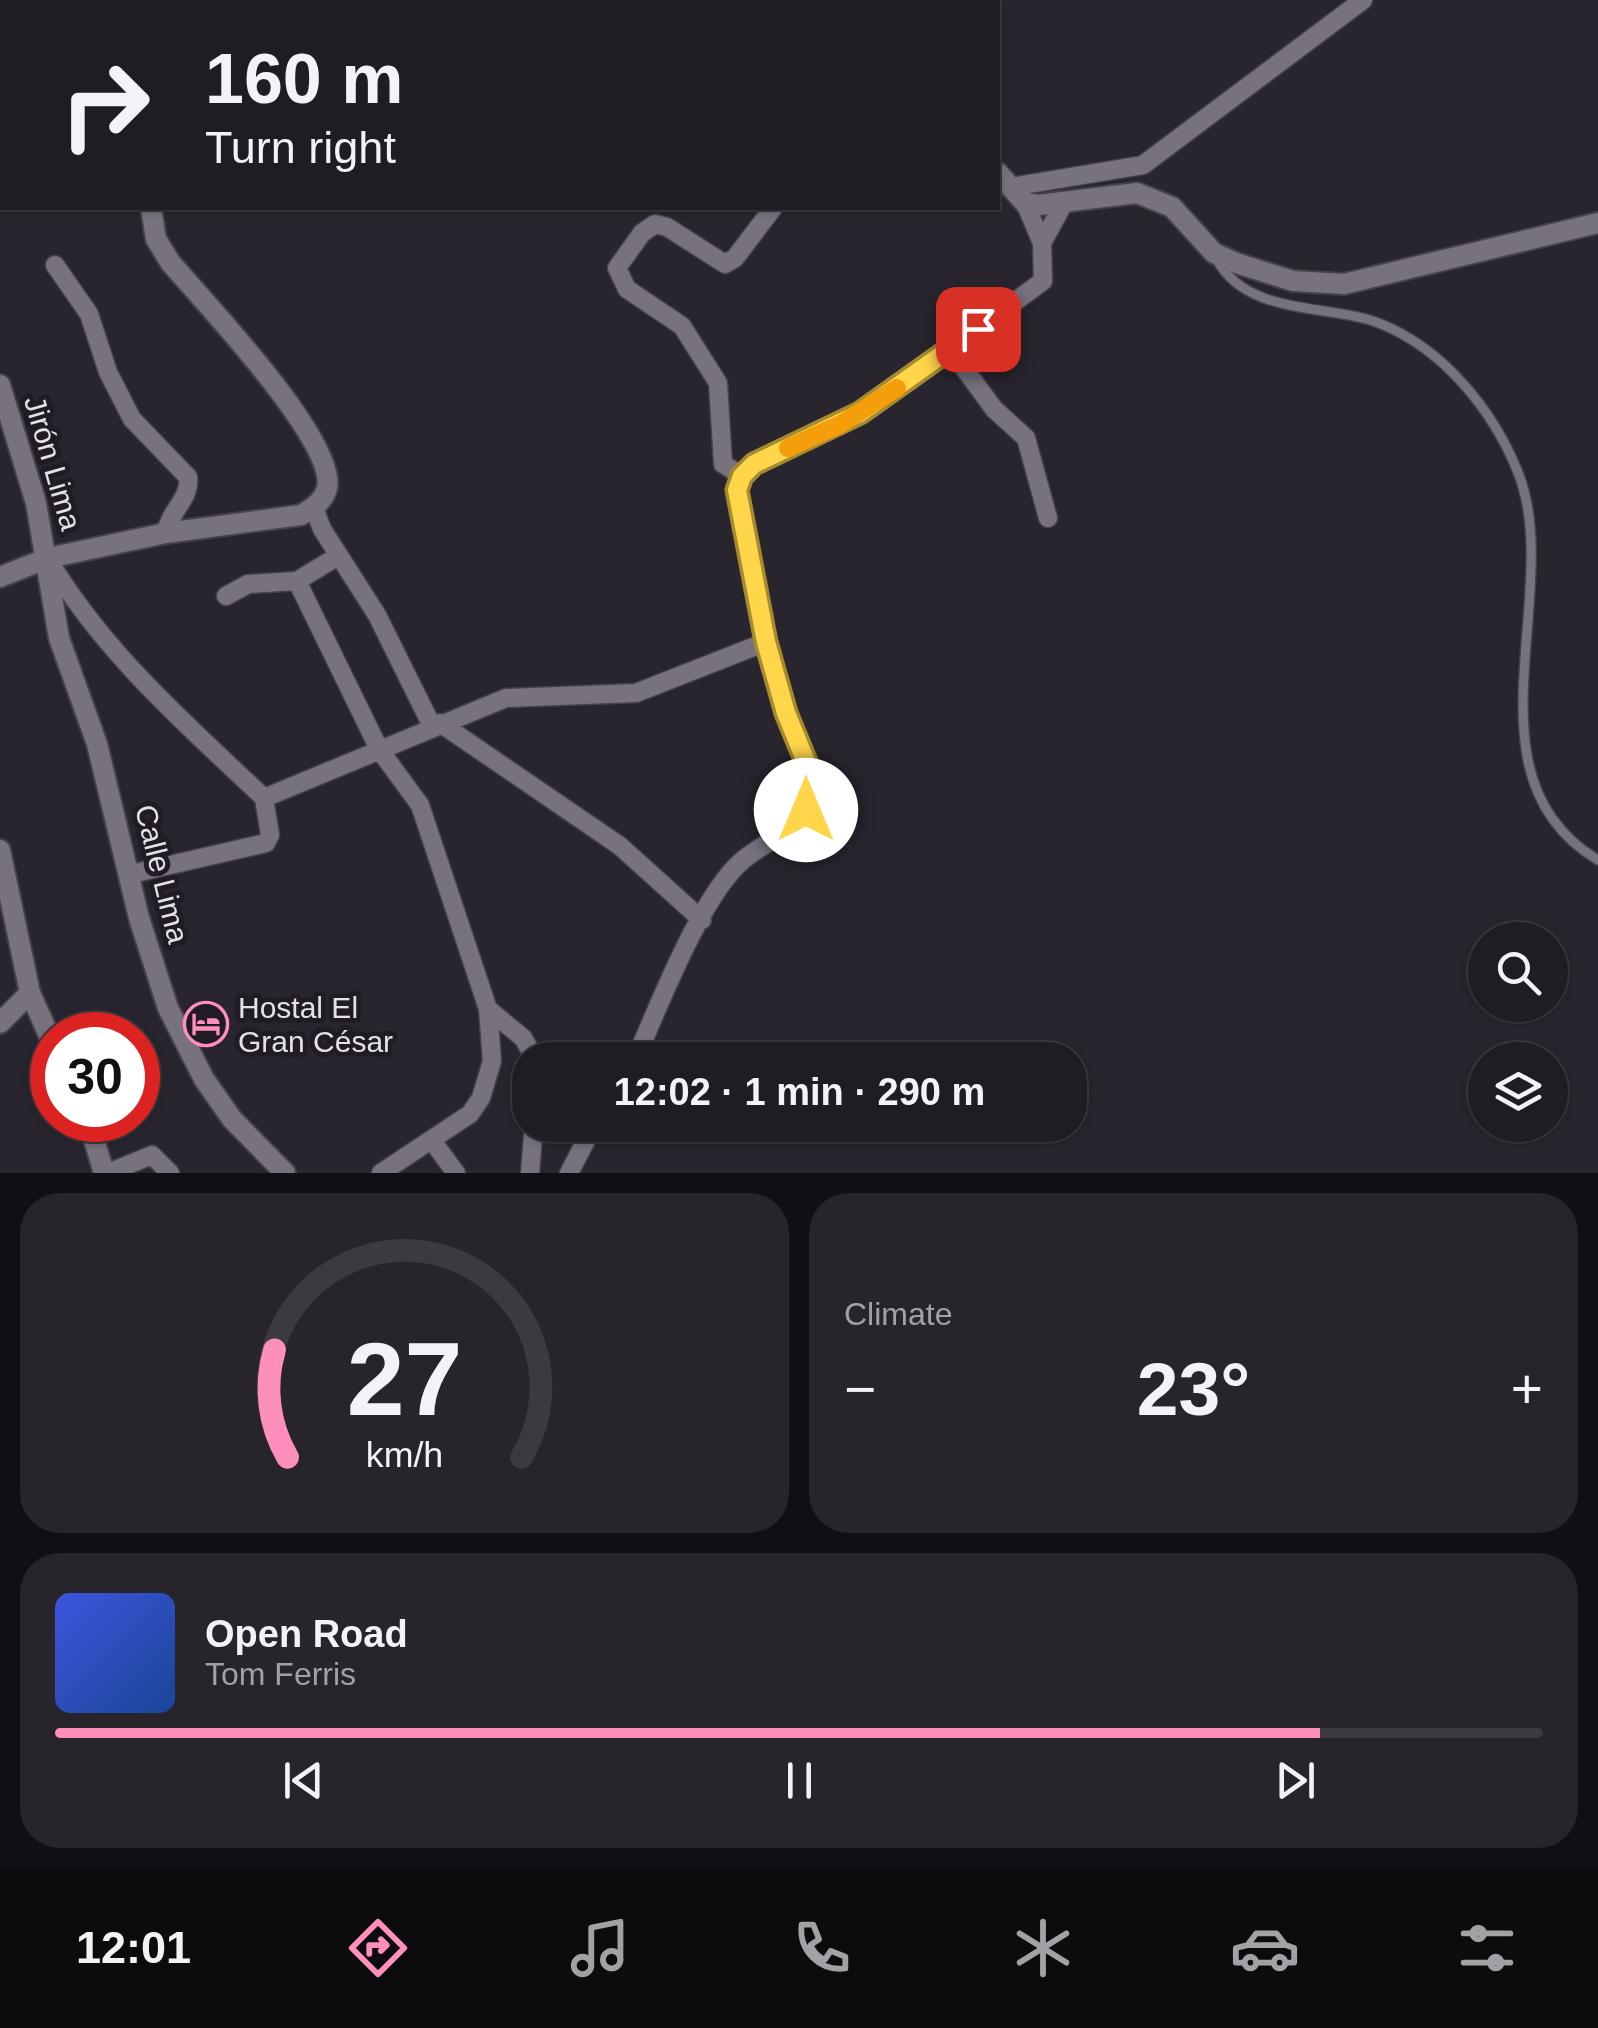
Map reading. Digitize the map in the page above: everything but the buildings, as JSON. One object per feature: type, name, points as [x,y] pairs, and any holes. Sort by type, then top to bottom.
[{"type":"street","points":[[1011,188],[1143,165],[1363,0]]},
{"type":"street","points":[[1011,188],[1064,204],[1136,193],[1172,207],[1214,253],[1293,281],[1344,284],[1598,223]]},
{"type":"street","points":[[643,1042],[681,954],[740,862],[795,823],[810,794],[809,769],[786,713],[766,642],[737,490],[742,476],[754,464],[866,409],[1042,281],[1042,243],[1011,188]]},
{"type":"street","points":[[1042,243],[1064,204]]},
{"type":"street","points":[[0,577],[48,558],[166,533],[273,522],[314,508],[327,491],[327,472],[312,436],[170,262],[156,239],[151,210]]},
{"type":"street","points":[[742,476],[723,464],[718,383],[709,368],[682,326],[627,289],[618,275],[620,260],[653,216],[725,264],[735,258],[771,210]]},
{"type":"street","points":[[55,265],[89,314],[108,372],[132,419],[188,477],[186,496],[171,514],[166,533]]},
{"type":"street","points":[[950,349],[994,409],[1026,438],[1048,518]]},
{"type":"street","name":"Jirón Lima","points":[[0,385],[48,558]]},
{"type":"street","points":[[314,508],[436,725],[620,846],[702,920]]},
{"type":"street","points":[[226,596],[248,584],[297,581],[338,556]]},
{"type":"street","points":[[48,558],[70,596],[123,663],[264,798],[270,835],[266,843],[132,874]]},
{"type":"street","name":"Calle Lima","points":[[48,558],[60,638],[73,685],[97,744],[132,874],[139,918],[168,1008],[204,1080],[232,1119],[285,1173]]},
{"type":"street","points":[[297,581],[379,750],[420,805],[488,1009],[492,1061],[481,1098],[470,1114],[433,1142],[381,1173]]},
{"type":"street","points":[[264,798],[506,698],[636,693],[766,642]]},
{"type":"street","points":[[2,864],[30,993],[39,1012]]},
{"type":"street","points":[[0,1023],[30,993]]},
{"type":"street","points":[[488,1009],[525,1042]]},
{"type":"street","points":[[95,1142],[106,1173],[148,1155],[170,1173]]},
{"type":"street","points":[[433,1142],[456,1173]]},
{"type":"street","points":[[530,1173],[533,1142]]},
{"type":"street","points":[[569,1173],[585,1142]]},
{"type":"lane","points":[[1214,253],[1226,275],[1252,292],[1287,305],[1379,323],[1415,342],[1449,369],[1481,406],[1517,470],[1528,504],[1522,689],[1536,788],[1568,838],[1598,860]]},
{"type":"slow traffic","points":[[788,448],[841,424],[897,388]]},
{"type":"place","name":"Hostal El Gran César","points":[[206,1024]]},
{"type":"route","points":[[806,810],[809,769],[786,713],[766,642],[737,490],[742,476],[754,464],[841,424],[878,401],[978,329]]}]
